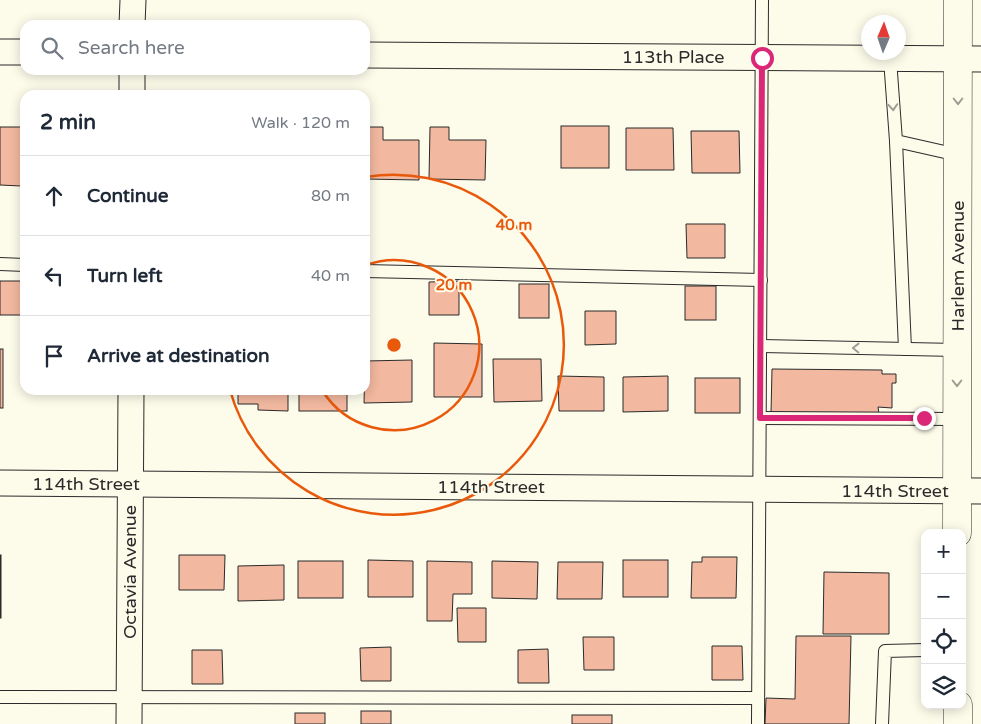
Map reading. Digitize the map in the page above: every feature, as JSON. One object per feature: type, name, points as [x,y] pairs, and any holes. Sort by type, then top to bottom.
[{"type":"main road","name":"Harlem Avenue","points":[[958,0],[969,59],[958,155],[957,350],[957,419],[969,491],[958,529]]},
{"type":"main road","points":[[958,709],[958,724]]},
{"type":"street","points":[[132,20],[133,0]]},
{"type":"street","points":[[0,52],[20,52]]},
{"type":"street","name":"113th Place","points":[[370,55],[861,59]]},
{"type":"street","name":"113th Place","points":[[906,59],[969,59]]},
{"type":"street","points":[[132,75],[132,90]]},
{"type":"street","name":"Octavia Avenue","points":[[130,724],[131,395]]},
{"type":"street","name":"114th Street","points":[[0,483],[969,491]]},
{"type":"lane","points":[[758,724],[762,0]]},
{"type":"lane","points":[[890,60],[896,141],[905,349]]},
{"type":"lane","points":[[896,141],[958,155]]},
{"type":"lane","points":[[0,264],[20,264]]},
{"type":"lane","points":[[370,271],[760,280]]},
{"type":"lane","points":[[760,346],[957,350]]},
{"type":"lane","points":[[760,418],[957,419]]},
{"type":"lane","points":[[882,724],[885,651],[921,650]]},
{"type":"lane","points":[[0,697],[758,698]]},
{"type":"building","points":[[561,126],[609,126],[609,168],[561,168]]},
{"type":"building","points":[[0,127],[20,127],[20,186],[0,185]]},
{"type":"building","points":[[370,127],[383,127],[383,140],[419,140],[419,180],[370,179]]},
{"type":"building","points":[[430,127],[449,127],[449,140],[486,140],[485,180],[429,179]]},
{"type":"building","points":[[626,128],[673,128],[674,170],[626,170]]},
{"type":"building","points":[[691,131],[739,131],[740,173],[692,173]]},
{"type":"building","points":[[686,224],[725,224],[725,258],[687,258]]},
{"type":"building","points":[[0,281],[20,281],[20,315],[0,315]]},
{"type":"building","points":[[459,281],[459,315],[429,315],[429,282]]},
{"type":"building","points":[[519,284],[549,284],[549,318],[519,318]]},
{"type":"building","points":[[685,286],[716,286],[716,320],[685,320]]},
{"type":"building","points":[[585,311],[616,311],[616,344],[585,345]]},
{"type":"building","points":[[434,343],[482,344],[482,397],[434,397]]},
{"type":"building","points":[[0,349],[3,349],[3,408],[0,408]]},
{"type":"building","points":[[493,359],[541,359],[542,401],[494,402]]},
{"type":"building","points":[[412,360],[412,402],[364,403],[364,395],[370,395],[370,361]]},
{"type":"building","points":[[772,369],[882,370],[882,374],[896,374],[896,383],[892,383],[892,408],[878,407],[879,414],[771,413]]},
{"type":"building","points":[[558,376],[604,377],[604,411],[559,411]]},
{"type":"building","points":[[668,376],[668,411],[623,412],[623,377]]},
{"type":"building","points":[[695,378],[740,378],[740,413],[695,413]]},
{"type":"building","points":[[238,395],[288,395],[288,411],[258,410],[258,404],[238,404]]},
{"type":"building","points":[[299,395],[347,395],[347,411],[299,411]]},
{"type":"building","points":[[1,555],[1,618],[0,618]]},
{"type":"building","points":[[179,555],[225,555],[224,590],[179,590]]},
{"type":"building","points":[[702,557],[737,557],[736,598],[691,598],[692,562],[702,562]]},
{"type":"building","points":[[368,560],[413,561],[413,597],[368,597]]},
{"type":"building","points":[[623,560],[668,560],[668,597],[623,597]]},
{"type":"building","points":[[298,561],[343,561],[343,598],[298,598]]},
{"type":"building","points":[[427,561],[472,562],[472,594],[453,594],[452,621],[427,621]]},
{"type":"building","points":[[492,561],[538,562],[537,599],[492,598]]},
{"type":"building","points":[[558,562],[603,562],[602,599],[557,599]]},
{"type":"building","points":[[284,565],[284,600],[238,601],[238,566]]},
{"type":"building","points":[[824,572],[889,573],[889,634],[823,634]]},
{"type":"building","points":[[457,608],[486,608],[486,642],[458,642]]},
{"type":"building","points":[[796,636],[851,636],[849,724],[765,724],[766,698],[795,699]]},
{"type":"building","points":[[583,637],[614,637],[614,670],[584,670]]},
{"type":"building","points":[[712,646],[742,646],[743,680],[712,680]]},
{"type":"building","points":[[391,647],[391,681],[361,681],[360,648]]},
{"type":"building","points":[[548,649],[549,683],[518,683],[518,650]]},
{"type":"building","points":[[192,650],[222,650],[223,684],[192,684]]},
{"type":"building","points":[[361,711],[391,711],[391,724],[361,724]]},
{"type":"building","points":[[295,713],[325,713],[325,724],[295,724]]},
{"type":"building","points":[[572,715],[612,715],[612,724],[572,724]]},
{"type":"route","points":[[762,58],[760,418],[924,418]]}]
